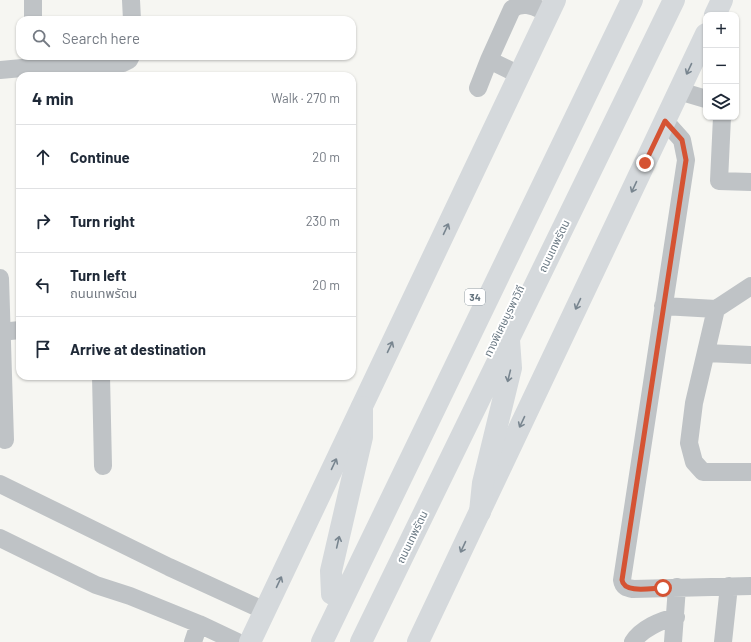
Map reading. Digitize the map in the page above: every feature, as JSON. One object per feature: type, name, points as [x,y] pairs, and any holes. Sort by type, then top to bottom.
[{"type":"main road","name":"34","points":[[309,642],[618,0]]},
{"type":"main road","points":[[322,642],[632,0]]},
{"type":"main road","name":"ทางพิเศษบูรพาวิถี","points":[[349,642],[659,0]]},
{"type":"main road","name":"ถนนเทพรัตน","points":[[360,642],[674,0]]},
{"type":"main road","points":[[716,12],[722,0]]},
{"type":"main road","points":[[250,642],[552,7]]},
{"type":"main road","points":[[418,642],[703,40]]},
{"type":"main road","points":[[480,512],[483,483],[511,368],[509,337]]},
{"type":"main road","points":[[332,594],[332,571],[362,437],[362,406]]},
{"type":"street","points":[[33,0],[33,16]]},
{"type":"street","points":[[131,0],[132,16]]},
{"type":"street","points":[[478,88],[488,60],[512,9],[519,4],[552,7]]},
{"type":"street","points":[[0,70],[33,61],[123,63],[129,60]]},
{"type":"street","points":[[488,60],[520,75]]},
{"type":"street","points":[[679,91],[703,98]]},
{"type":"street","points":[[722,120],[719,181],[751,182]]},
{"type":"street","points":[[665,121],[682,140],[686,160],[622,585],[626,588],[633,589],[751,586]]},
{"type":"street","points":[[0,278],[0,332],[5,440]]},
{"type":"street","points":[[663,306],[716,309],[751,286]]},
{"type":"street","points":[[716,309],[694,403],[689,443],[694,462],[703,472],[751,472]]},
{"type":"street","points":[[0,332],[16,330]]},
{"type":"street","points":[[706,353],[751,355]]},
{"type":"street","points":[[101,380],[103,466]]},
{"type":"street","points":[[0,484],[169,567],[264,611]]},
{"type":"street","points":[[0,538],[96,584],[199,624],[237,642]]},
{"type":"street","points":[[722,642],[729,586]]},
{"type":"street","points":[[673,642],[677,587]]},
{"type":"street","points":[[632,642],[648,629],[667,619],[676,617]]},
{"type":"street","points":[[193,642],[199,624]]},
{"type":"route","points":[[645,163],[665,121],[682,140],[686,160],[622,580],[622,585],[626,588],[663,588]]}]
